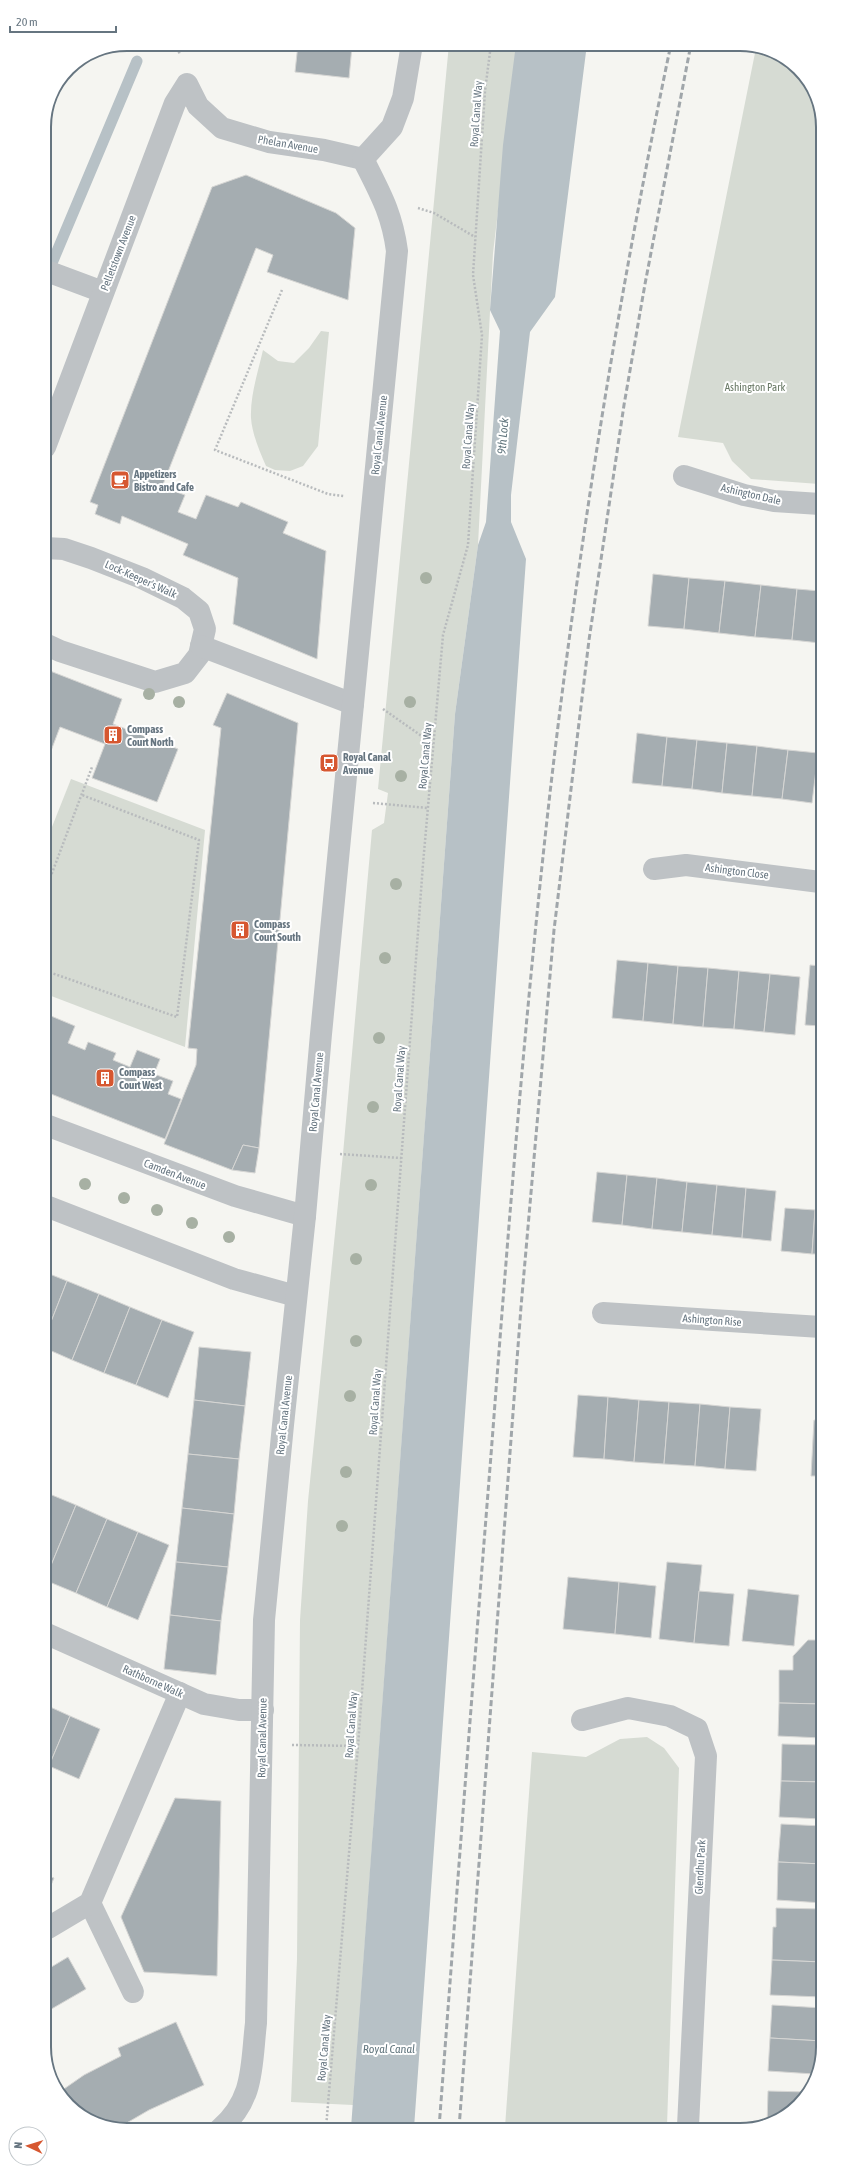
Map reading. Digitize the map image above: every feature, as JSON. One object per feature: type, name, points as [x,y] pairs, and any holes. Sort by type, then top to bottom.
[{"type":"street","points":[[363,159],[392,127],[403,98],[411,51]]},
{"type":"street","name":"Pelletstown Avenue","points":[[51,431],[175,103],[187,84],[198,106]]},
{"type":"street","name":"Phelan Avenue","points":[[198,106],[222,128],[269,142],[324,150],[363,159]]},
{"type":"street","name":"Royal Canal Avenue","points":[[226,2123],[238,2111],[250,2083],[256,2023],[263,1743],[264,1620],[305,1216],[397,252],[394,225],[384,200],[363,159]]},
{"type":"street","points":[[51,273],[103,292]]},
{"type":"street","name":"Ashington Dale","points":[[684,476],[744,495],[774,501],[816,504]]},
{"type":"street","name":"Lock-Keeper's Walk","points":[[51,548],[64,549],[91,558],[142,578],[183,598],[199,612],[204,628],[199,655],[185,674],[155,682],[51,647]]},
{"type":"street","points":[[201,646],[353,704]]},
{"type":"street","name":"Ashington Close","points":[[654,869],[686,864],[816,881]]},
{"type":"street","name":"Camden Avenue","points":[[51,1127],[235,1196],[305,1216]]},
{"type":"street","points":[[51,1208],[234,1279],[296,1296]]},
{"type":"street","name":"Ashington Rise","points":[[603,1313],[816,1327]]},
{"type":"street","name":"Rathborne Walk","points":[[51,1636],[204,1704],[239,1710],[263,1710]]},
{"type":"street","points":[[51,1926],[90,1902],[180,1693]]},
{"type":"street","name":"Glendhu Park","points":[[582,1720],[628,1708],[670,1716],[697,1729],[706,1756],[688,2123]]},
{"type":"street","points":[[90,1902],[134,1992]]},
{"type":"path","name":"Royal Canal Way","points":[[326,2123],[358,1746],[401,1158],[443,635],[468,545],[482,335],[473,275],[485,91],[490,51]]},
{"type":"path","points":[[384,200],[434,213],[476,237]]},
{"type":"path","points":[[282,290],[215,450],[328,494],[373,499]]},
{"type":"path","points":[[353,704],[377,704],[434,744]]},
{"type":"path","points":[[51,876],[92,767]]},
{"type":"path","points":[[51,973],[177,1017],[199,840],[82,795]]},
{"type":"path","points":[[344,799],[428,808]]},
{"type":"path","points":[[311,1151],[401,1158]]},
{"type":"path","points":[[263,1743],[358,1746]]},
{"type":"green space","points":[[448,51],[517,51],[493,253],[478,545],[455,714],[353,2105],[291,2102],[297,1959],[300,1620],[308,1501],[343,1154],[372,830],[384,823],[388,793],[378,789]]},
{"type":"green space","name":"Ashington Park","points":[[755,53],[759,54],[778,61],[794,73],[806,89],[815,113],[816,484],[751,479],[732,461],[723,443],[678,437]]},
{"type":"green space","points":[[321,331],[329,332],[318,446],[303,466],[290,471],[275,470],[266,466],[255,437],[251,418],[253,393],[263,350],[278,361],[294,363],[309,348]]},
{"type":"green space","points":[[71,779],[205,830],[185,1047],[51,996],[51,829]]},
{"type":"green space","points":[[647,1737],[664,1748],[679,1768],[667,2123],[505,2123],[532,1752],[586,1757],[620,1739]]},
{"type":"water","name":"Royal Canal","points":[[515,51],[586,51],[555,297],[530,332],[511,495],[511,522],[526,559],[414,2123],[351,2123],[455,714],[478,545],[486,522],[500,331],[490,310],[503,145]]},
{"type":"building","points":[[297,51],[352,51],[349,78],[295,72]]},
{"type":"building","points":[[246,175],[336,213],[355,228],[348,300],[267,272],[273,255],[256,248],[162,487],[185,495],[178,512],[196,519],[206,495],[238,507],[241,502],[288,522],[283,533],[326,551],[317,659],[233,624],[238,578],[183,555],[188,544],[122,516],[120,524],[95,514],[98,505],[90,502],[212,187]]},
{"type":"building","points":[[653,574],[689,578],[684,629],[648,626]]},
{"type":"building","points":[[689,578],[725,581],[719,633],[684,629]]},
{"type":"building","points":[[725,581],[761,585],[755,637],[719,633]]},
{"type":"building","points":[[761,585],[797,589],[792,640],[755,637]]},
{"type":"building","points":[[797,589],[816,591],[816,643],[792,640]]},
{"type":"building","name":"Compass Court North","points":[[51,671],[122,699],[113,724],[178,749],[157,802],[92,778],[105,744],[60,727],[51,751]]},
{"type":"building","name":"Compass Court South","points":[[227,693],[298,723],[259,1148],[243,1145],[232,1170],[164,1144],[196,1065],[197,1049],[188,1048],[221,728],[213,725]]},
{"type":"building","points":[[637,733],[667,737],[662,786],[632,783]]},
{"type":"building","points":[[667,737],[697,740],[692,789],[662,786]]},
{"type":"building","points":[[697,740],[727,743],[722,793],[692,789]]},
{"type":"building","points":[[727,743],[757,746],[752,796],[722,793]]},
{"type":"building","points":[[757,746],[788,750],[782,799],[752,796]]},
{"type":"building","points":[[788,750],[816,753],[816,770],[812,803],[782,799]]},
{"type":"building","points":[[617,960],[648,963],[643,1021],[612,1018]]},
{"type":"building","points":[[648,963],[678,966],[673,1024],[643,1021]]},
{"type":"building","points":[[810,965],[816,966],[816,1026],[805,1025]]},
{"type":"building","points":[[678,966],[708,968],[703,1027],[673,1024]]},
{"type":"building","points":[[708,968],[739,971],[734,1029],[703,1027]]},
{"type":"building","points":[[739,971],[770,974],[764,1032],[734,1029]]},
{"type":"building","points":[[770,974],[800,977],[795,1035],[764,1032]]},
{"type":"building","name":"Compass Court West","points":[[51,1016],[75,1026],[68,1043],[85,1050],[88,1042],[116,1053],[113,1060],[130,1067],[137,1050],[160,1059],[154,1074],[173,1081],[168,1094],[181,1099],[165,1139],[51,1094]]},
{"type":"building","points":[[243,1145],[259,1148],[255,1173],[232,1170]]},
{"type":"building","points":[[597,1172],[627,1175],[622,1225],[592,1222]]},
{"type":"building","points":[[627,1175],[657,1178],[652,1229],[622,1225]]},
{"type":"building","points":[[657,1178],[687,1182],[682,1232],[652,1229]]},
{"type":"building","points":[[687,1182],[717,1185],[712,1235],[682,1232]]},
{"type":"building","points":[[717,1185],[746,1188],[742,1238],[712,1235]]},
{"type":"building","points":[[746,1188],[776,1191],[771,1241],[742,1238]]},
{"type":"building","points":[[785,1208],[815,1210],[812,1254],[781,1251]]},
{"type":"building","points":[[815,1210],[816,1254],[812,1254]]},
{"type":"building","points":[[51,1275],[67,1281],[51,1322]]},
{"type":"building","points":[[67,1281],[99,1294],[72,1360],[51,1351],[51,1322]]},
{"type":"building","points":[[99,1294],[130,1307],[104,1373],[72,1360]]},
{"type":"building","points":[[130,1307],[162,1320],[136,1385],[104,1373]]},
{"type":"building","points":[[162,1320],[194,1332],[168,1398],[136,1385]]},
{"type":"building","points":[[199,1347],[251,1352],[245,1406],[194,1400]]},
{"type":"building","points":[[578,1395],[608,1397],[604,1459],[573,1457]]},
{"type":"building","points":[[608,1397],[639,1400],[634,1462],[604,1459]]},
{"type":"building","points":[[194,1400],[245,1406],[239,1459],[188,1454]]},
{"type":"building","points":[[639,1400],[669,1402],[664,1464],[634,1462]]},
{"type":"building","points":[[669,1402],[700,1404],[695,1466],[664,1464]]},
{"type":"building","points":[[700,1404],[730,1407],[725,1469],[695,1466]]},
{"type":"building","points":[[730,1407],[761,1409],[756,1471],[725,1469]]},
{"type":"building","points":[[814,1420],[816,1420],[816,1476],[811,1476]]},
{"type":"building","points":[[188,1454],[239,1459],[234,1514],[182,1508]]},
{"type":"building","points":[[51,1495],[76,1505],[51,1565]]},
{"type":"building","points":[[76,1505],[107,1519],[76,1593],[51,1583],[51,1565]]},
{"type":"building","points":[[182,1508],[234,1514],[228,1567],[176,1562]]},
{"type":"building","points":[[107,1519],[138,1532],[107,1607],[76,1593]]},
{"type":"building","points":[[138,1532],[169,1545],[138,1620],[107,1607]]},
{"type":"building","points":[[176,1562],[228,1567],[221,1621],[170,1615]]},
{"type":"building","points":[[667,1562],[702,1565],[694,1643],[659,1639]]},
{"type":"building","points":[[568,1577],[619,1582],[615,1634],[563,1629]]},
{"type":"building","points":[[619,1582],[656,1586],[651,1638],[615,1634]]},
{"type":"building","points":[[748,1589],[799,1595],[794,1646],[742,1641]]},
{"type":"building","points":[[699,1591],[734,1594],[729,1646],[694,1643]]},
{"type":"building","points":[[170,1615],[221,1621],[216,1675],[164,1669]]},
{"type":"building","points":[[808,1640],[816,1640],[816,1704],[779,1703],[779,1670],[793,1670],[793,1656]]},
{"type":"building","points":[[779,1703],[816,1704],[816,1738],[778,1736]]},
{"type":"building","points":[[51,1707],[70,1716],[51,1761]]},
{"type":"building","points":[[70,1716],[100,1729],[79,1779],[51,1767],[51,1761]]},
{"type":"building","points":[[782,1744],[816,1745],[816,1782],[781,1781]]},
{"type":"building","points":[[781,1781],[816,1782],[816,1819],[779,1817]]},
{"type":"building","points":[[175,1798],[221,1801],[217,1976],[144,1972],[121,1917]]},
{"type":"building","points":[[781,1824],[816,1826],[816,1864],[778,1862]]},
{"type":"building","points":[[778,1862],[816,1864],[816,1903],[777,1900]]},
{"type":"building","points":[[51,1877],[54,1878],[51,1885]]},
{"type":"building","points":[[776,1908],[816,1909],[816,1962],[772,1960],[773,1927],[776,1927]]},
{"type":"building","points":[[68,1957],[86,1989],[51,2009],[51,1967]]},
{"type":"building","points":[[772,1960],[816,1962],[816,1997],[770,1995]]},
{"type":"building","points":[[772,2005],[816,2008],[816,2041],[770,2038]]},
{"type":"building","points":[[176,2022],[204,2085],[149,2110],[127,2123],[113,2122],[89,2113],[73,2101],[64,2089],[84,2075],[121,2056],[118,2048]]},
{"type":"building","points":[[770,2038],[816,2041],[815,2056],[811,2074],[768,2071]]},
{"type":"building","points":[[768,2091],[801,2092],[794,2101],[778,2113],[767,2118]]},
{"type":"waterway","points":[[51,265],[137,61]]},
{"type":"railway","points":[[439,2123],[511,1206],[525,1041],[550,793],[561,699],[587,511],[602,417],[634,230],[670,51]]},
{"type":"railway","points":[[459,2123],[521,1307],[554,930],[589,640],[624,405],[645,284],[690,51]]},
{"type":"place","name":"Appetizers Bistro and Cafe","points":[[120,480]]},
{"type":"place","name":"Compass Court North","points":[[113,735]]},
{"type":"place","name":"Royal Canal Avenue","points":[[329,763]]},
{"type":"place","name":"Compass Court South","points":[[240,930]]},
{"type":"place","name":"Compass Court West","points":[[105,1078]]},
{"type":"water label","name":"9th Lock","points":[[503,436]]}]
